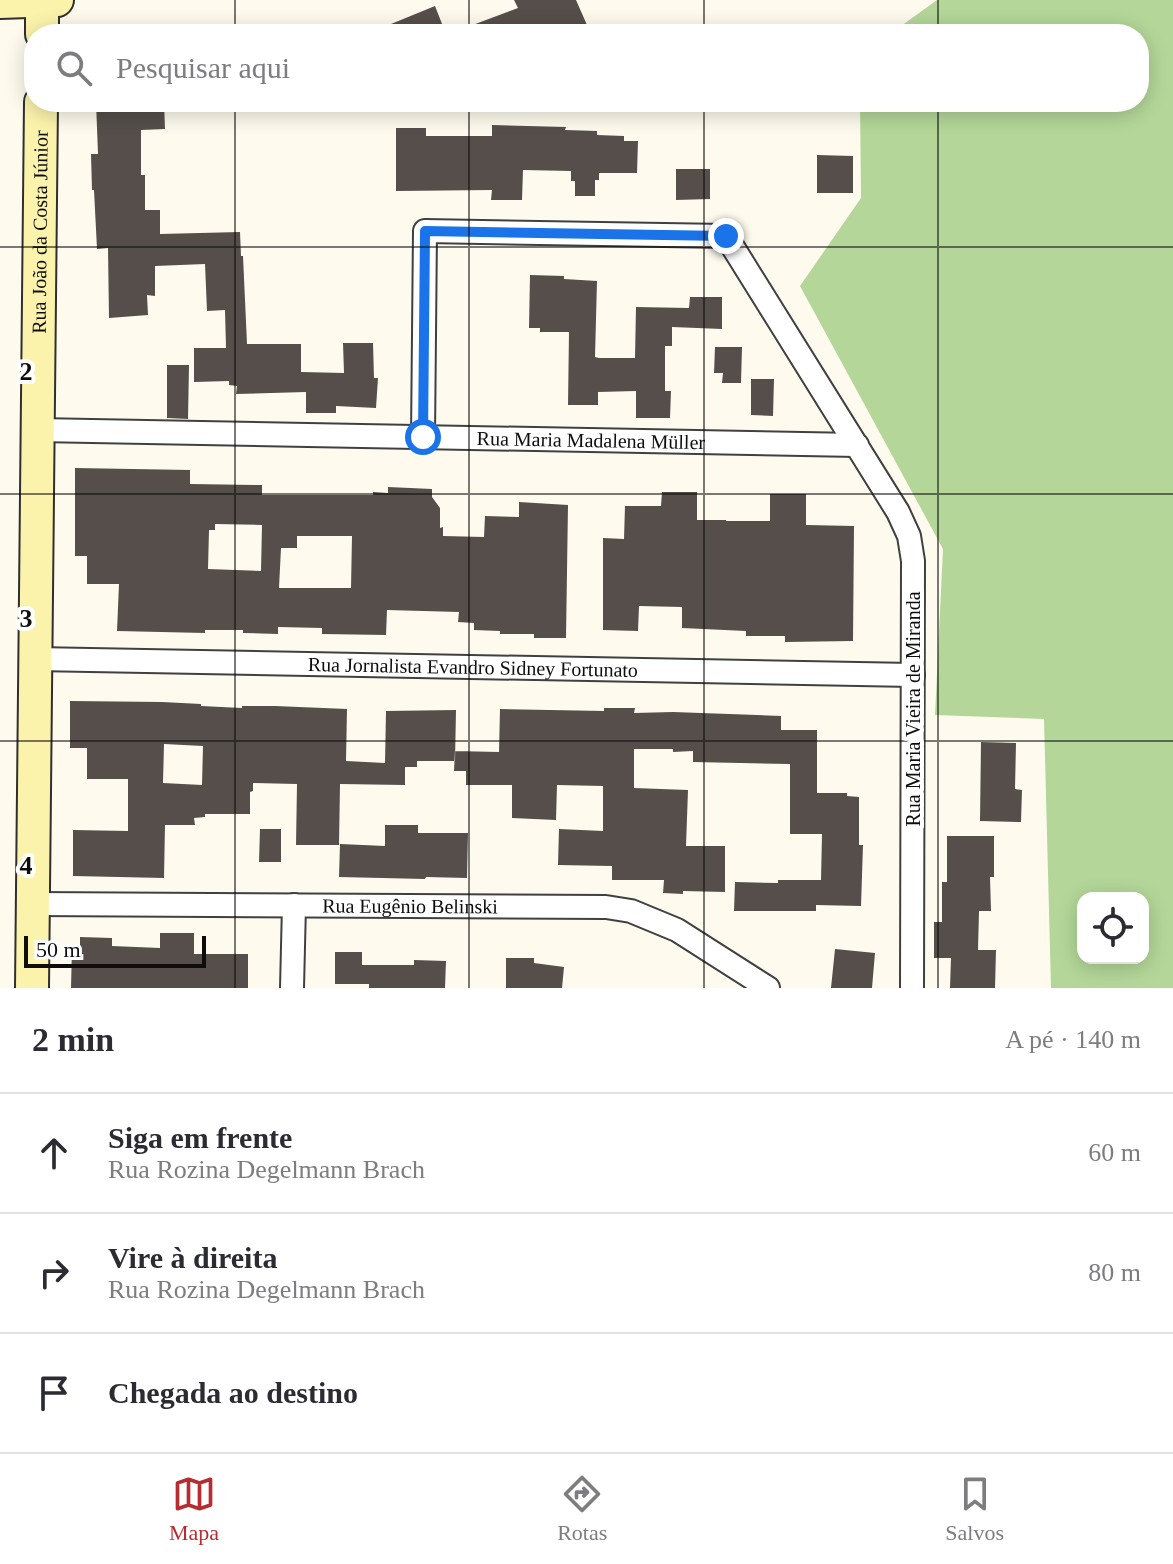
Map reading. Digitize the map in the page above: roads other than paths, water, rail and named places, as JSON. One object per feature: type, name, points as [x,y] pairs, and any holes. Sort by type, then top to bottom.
[{"type":"main road","points":[[42,0],[42,24]]},
{"type":"main road","points":[[0,2],[57,0]]},
{"type":"main road","name":"Rua João da Costa Júnior","points":[[32,988],[41,112]]},
{"type":"street","name":"Rua Maria Vieira de Miranda","points":[[423,437],[425,231],[726,236],[898,512],[909,536],[913,561],[912,988]]},
{"type":"street","name":"Rua Maria Madalena Müller","points":[[37,430],[857,445]]},
{"type":"street","name":"Rua Jornalista Evandro Sidney Fortunato","points":[[35,659],[913,675]]},
{"type":"street","name":"Rua Eugênio Belinski","points":[[32,904],[589,906],[631,911],[677,930],[768,988]]},
{"type":"street","points":[[292,988],[294,905]]}]
